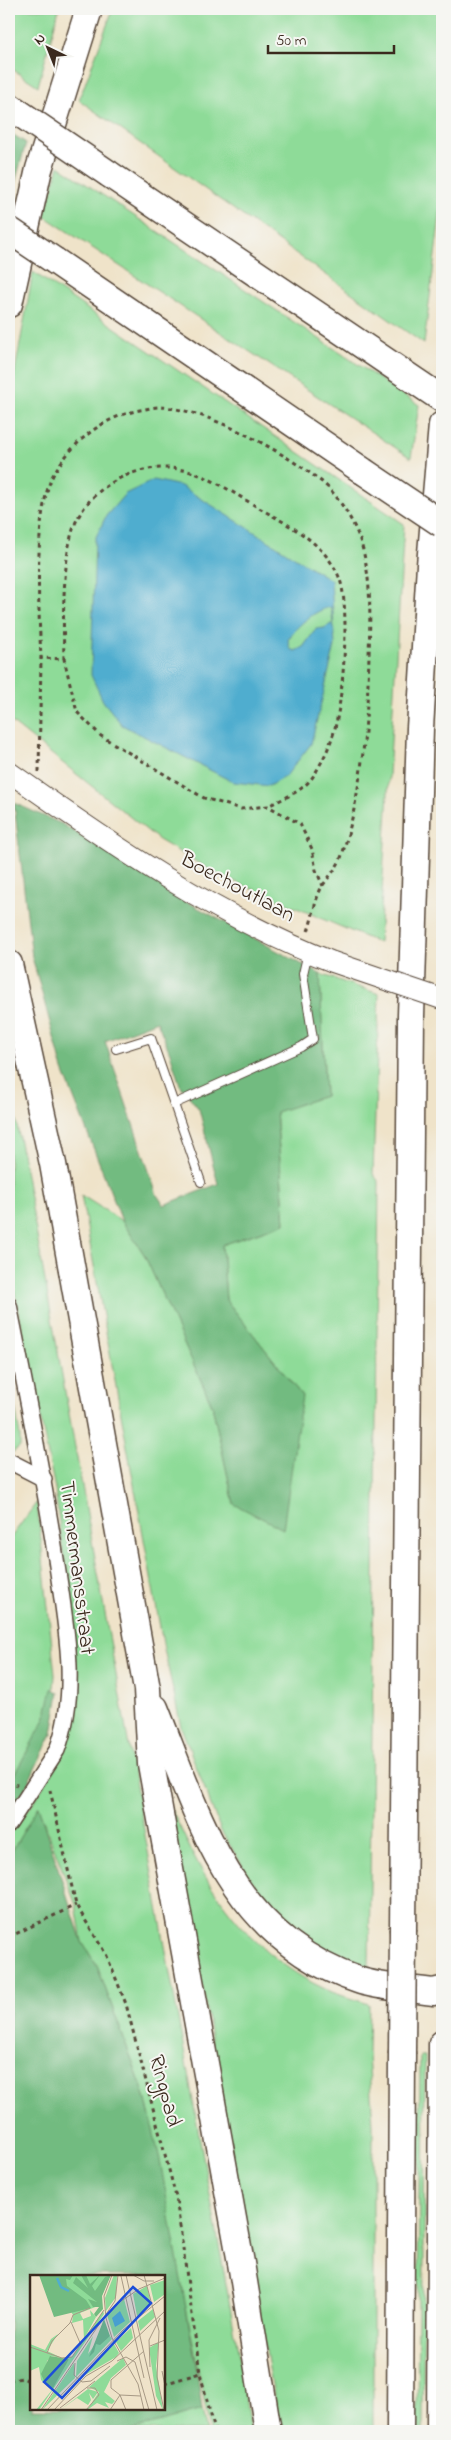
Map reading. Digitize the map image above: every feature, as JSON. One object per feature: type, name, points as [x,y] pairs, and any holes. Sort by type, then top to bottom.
[{"type":"highway","points":[[9,304],[39,169],[89,9]]},
{"type":"highway","points":[[9,106],[442,399]]},
{"type":"highway","points":[[9,230],[442,524]]},
{"type":"highway","points":[[400,2431],[408,1191],[420,728],[430,565],[442,425]]},
{"type":"highway","points":[[9,964],[53,1164],[147,1689],[151,1764],[241,2263],[268,2431]]},
{"type":"highway","points":[[147,1689],[209,1843],[230,1880],[257,1914],[284,1939],[317,1962],[360,1980],[433,1992],[442,1990]]},
{"type":"highway","points":[[440,2431],[442,2044]]},
{"type":"main road","name":"Boechoutlaan","points":[[9,772],[34,776],[169,879],[247,923],[312,943],[334,962],[442,999]]},
{"type":"street","name":"Timmermansstraat","points":[[9,1305],[44,1479],[62,1600],[69,1697],[62,1737],[46,1770],[9,1824]]},
{"type":"street","points":[[9,1461],[44,1479]]},
{"type":"lane","points":[[174,1104],[300,1047],[313,1039],[303,974],[312,943]]},
{"type":"lane","points":[[116,1049],[151,1038],[201,1182]]},
{"type":"path","points":[[47,778],[34,776],[41,658],[40,539],[46,499],[54,472],[91,429],[124,414],[159,407],[199,415],[238,430],[323,483],[350,519],[360,542],[367,572],[370,605],[366,740],[355,808],[342,855],[332,876],[323,886],[308,931],[312,943]]},
{"type":"path","points":[[167,466],[192,472],[238,496],[316,543],[340,578],[345,632],[339,702],[333,737],[314,776],[300,790],[268,806],[240,809],[204,798],[101,736],[77,712],[64,659],[65,591],[69,550],[75,524],[90,498],[106,485],[132,473],[167,466]]},
{"type":"path","points":[[41,658],[64,659]]},
{"type":"path","points":[[268,806],[300,824],[312,849],[316,870],[323,886]]},
{"type":"path","points":[[300,928],[308,931]]},
{"type":"path","name":"Ringpad","points":[[46,1770],[76,1905],[107,1956],[126,2004],[176,2197],[200,2373],[215,2431]]},
{"type":"path","points":[[9,1938],[76,1905]]},
{"type":"path","points":[[165,2384],[200,2373]]},
{"type":"path","points":[[9,2380],[23,2378],[30,2382]]},
{"type":"green space","points":[[9,9],[59,9],[38,86],[9,67]]},
{"type":"green space","points":[[113,9],[442,9],[442,199],[424,344],[79,100]]},
{"type":"green space","points":[[9,132],[26,143],[9,205]]},
{"type":"green space","points":[[59,166],[419,405],[411,458],[44,216]]},
{"type":"green space","points":[[33,272],[404,524],[379,943],[217,874],[159,840],[9,720],[9,404]]},
{"type":"green space","points":[[14,803],[62,824],[180,898],[320,974],[325,1096],[276,1112],[285,1223],[222,1245],[226,1300],[302,1396],[283,1529],[234,1504],[212,1405],[144,1254],[122,1221],[63,1070],[32,957]],"holes":[[[157,1021],[180,1085],[199,1109],[218,1184],[164,1205],[157,1195],[105,1041]]]},
{"type":"green space","points":[[320,974],[379,994],[373,1174],[379,1182],[369,1966],[337,1955],[310,1939],[281,1917],[257,1889],[221,1831],[181,1727],[164,1649],[81,1195],[122,1221],[144,1254],[212,1405],[234,1504],[302,1396],[226,1300],[222,1245],[285,1223],[276,1111],[325,1096]]},
{"type":"green space","points":[[9,1081],[241,2367],[250,2431],[210,2431],[145,2096],[97,1966],[82,1942],[76,1905],[38,1807],[9,1856],[9,1835],[34,1802],[63,1753],[74,1724],[78,1693],[73,1634],[55,1489],[9,1264]]},
{"type":"green space","points":[[9,1370],[20,1436],[20,1447],[13,1452],[9,1451],[9,1442],[12,1440],[9,1423]]},
{"type":"green space","points":[[37,1502],[55,1675],[53,1701],[17,1785],[9,1780],[9,1540]]},
{"type":"green space","points":[[52,1688],[59,1693],[52,1734],[25,1789],[9,1811],[9,1784],[45,1719]]},
{"type":"green space","points":[[38,1806],[82,1942],[97,1966],[145,2096],[160,2160],[197,2371],[202,2410],[130,2431],[9,2431],[9,1856]]},
{"type":"green space","points":[[171,1809],[211,1886],[223,1904],[252,1937],[268,1952],[304,1978],[334,1993],[369,2004],[368,2054],[373,2124],[373,2431],[280,2431]]},
{"type":"green space","points":[[420,2056],[425,2056],[423,2431],[417,2431]]},
{"type":"green space","points":[[202,2410],[207,2431],[129,2431]]},
{"type":"water","points":[[154,480],[181,486],[331,580],[335,646],[311,744],[286,776],[269,786],[233,782],[122,725],[103,701],[91,675],[95,539],[106,516],[125,494]],"holes":[[[331,607],[333,623],[324,628],[316,629],[303,647],[295,651],[290,649],[288,640],[291,635],[312,615]]]}]
